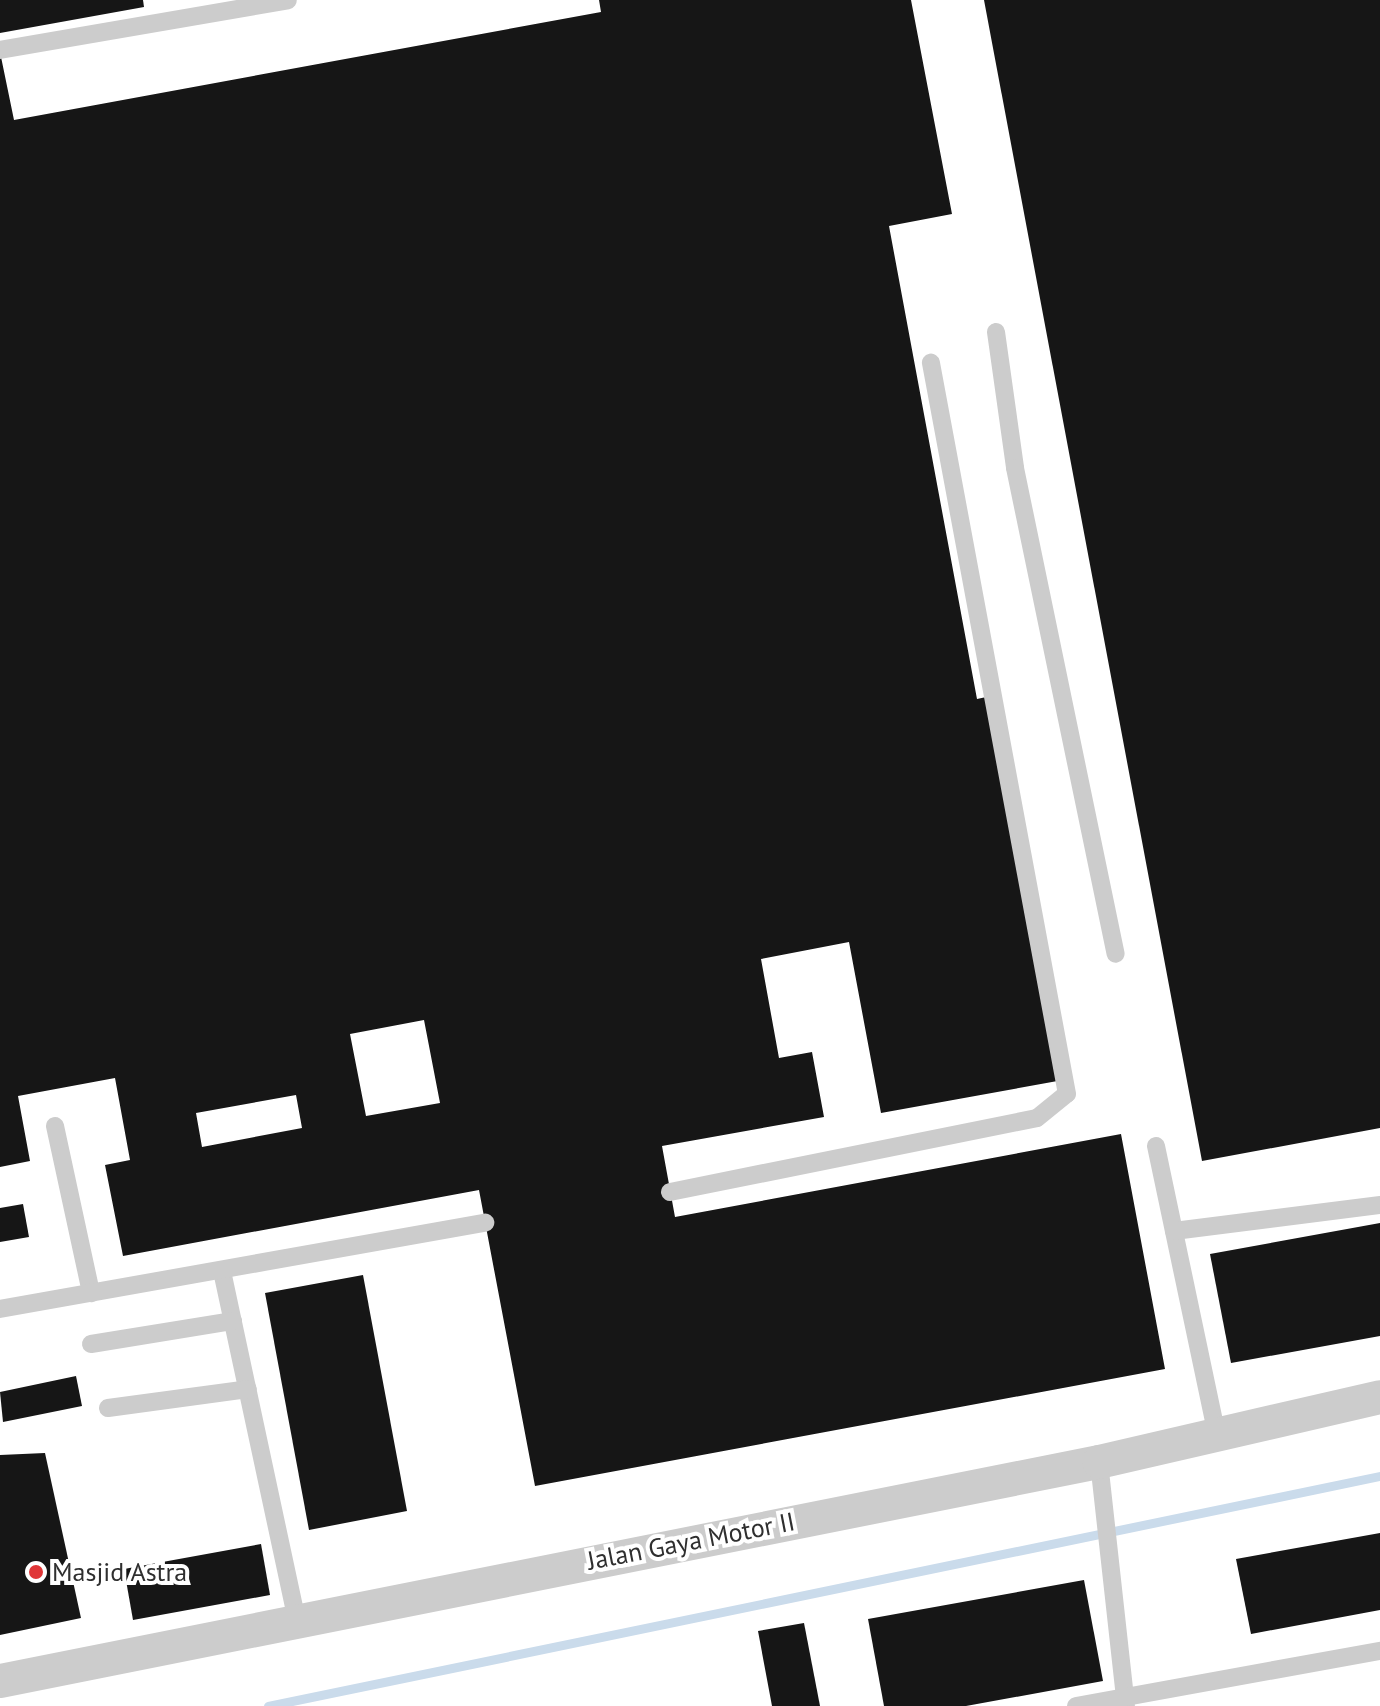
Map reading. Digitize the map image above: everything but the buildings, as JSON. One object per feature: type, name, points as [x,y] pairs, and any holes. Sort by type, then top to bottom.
[{"type":"street","name":"Jalan Gaya Motor II","points":[[0,1681],[1099,1462],[1380,1397]]},
{"type":"lane","points":[[0,50],[288,0]]},
{"type":"lane","points":[[996,332],[1015,468],[1116,954]]},
{"type":"lane","points":[[670,1192],[1037,1118],[1067,1094],[931,363]]},
{"type":"lane","points":[[55,1126],[91,1293]]},
{"type":"lane","points":[[1156,1146],[1217,1436]]},
{"type":"lane","points":[[1174,1231],[1380,1205]]},
{"type":"lane","points":[[0,1309],[485,1223]]},
{"type":"lane","points":[[222,1271],[297,1620]]},
{"type":"lane","points":[[91,1344],[233,1321]]},
{"type":"lane","points":[[108,1408],[248,1389]]},
{"type":"lane","points":[[1099,1462],[1125,1701]]},
{"type":"lane","points":[[1076,1706],[1125,1701],[1380,1651]]},
{"type":"waterway","points":[[268,1706],[1380,1476]]},
{"type":"place","name":"Masjid Astra","points":[[36,1572]]}]
